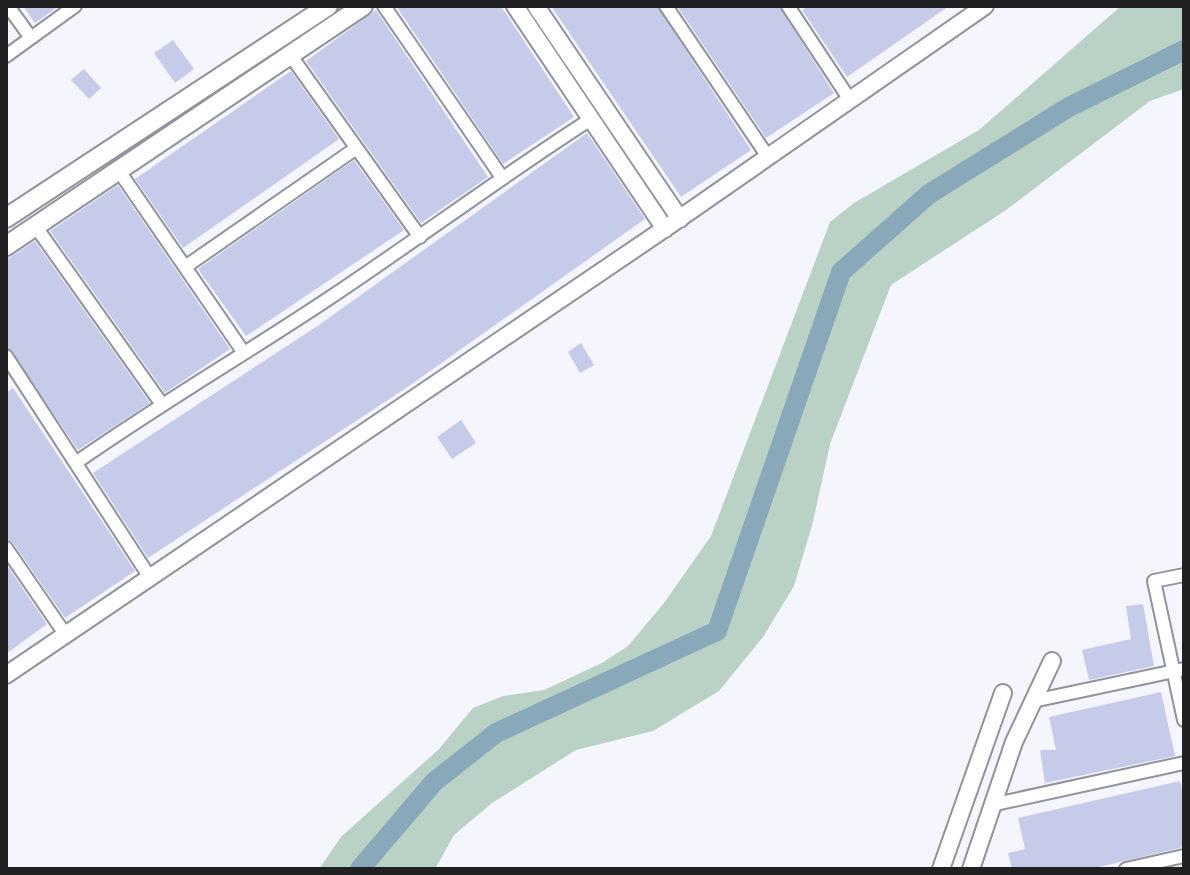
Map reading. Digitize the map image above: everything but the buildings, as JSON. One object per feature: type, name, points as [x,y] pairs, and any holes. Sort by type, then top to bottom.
[{"type":"main road","points":[[6,218],[328,6]]},
{"type":"main road","points":[[6,246],[363,6]]},
{"type":"street","points":[[8,6],[31,38]]},
{"type":"street","points":[[6,56],[75,6]]},
{"type":"street","points":[[384,6],[501,176]]},
{"type":"street","points":[[515,6],[665,229]]},
{"type":"street","points":[[536,6],[680,219]]},
{"type":"street","points":[[666,6],[768,157]]},
{"type":"street","points":[[788,6],[850,100]]},
{"type":"street","points":[[6,675],[680,219],[985,6]]},
{"type":"street","points":[[291,56],[420,237]]},
{"type":"street","points":[[77,462],[161,403],[244,353],[420,237],[501,176],[591,119]]},
{"type":"street","points":[[185,267],[355,149]]},
{"type":"street","points":[[119,171],[244,353]]},
{"type":"street","points":[[36,227],[161,403]]},
{"type":"street","points":[[6,356],[149,576]]},
{"type":"street","points":[[6,383],[18,375]]},
{"type":"street","points":[[6,548],[65,634]]},
{"type":"street","points":[[1184,575],[1154,581],[1179,670],[1184,720]]},
{"type":"street","points":[[971,869],[1014,742],[1052,661]]},
{"type":"street","points":[[1033,701],[1179,670]]},
{"type":"street","points":[[941,869],[1003,693]]},
{"type":"street","points":[[988,735],[1014,742]]},
{"type":"street","points":[[991,805],[1184,763]]},
{"type":"street","points":[[1126,869],[1184,856]]},
{"type":"green space","points":[[1121,6],[1184,6],[1184,89],[1150,101],[1006,210],[891,285],[830,444],[813,522],[794,586],[763,637],[719,691],[653,731],[576,750],[492,803],[454,835],[435,869],[319,869],[341,837],[439,749],[473,708],[503,696],[544,690],[602,663],[628,646],[664,603],[711,536],[830,222],[854,203],[979,130]]},
{"type":"waterway","points":[[360,869],[434,782],[496,733],[717,631],[841,272],[929,194],[1069,107],[1184,50]]}]
